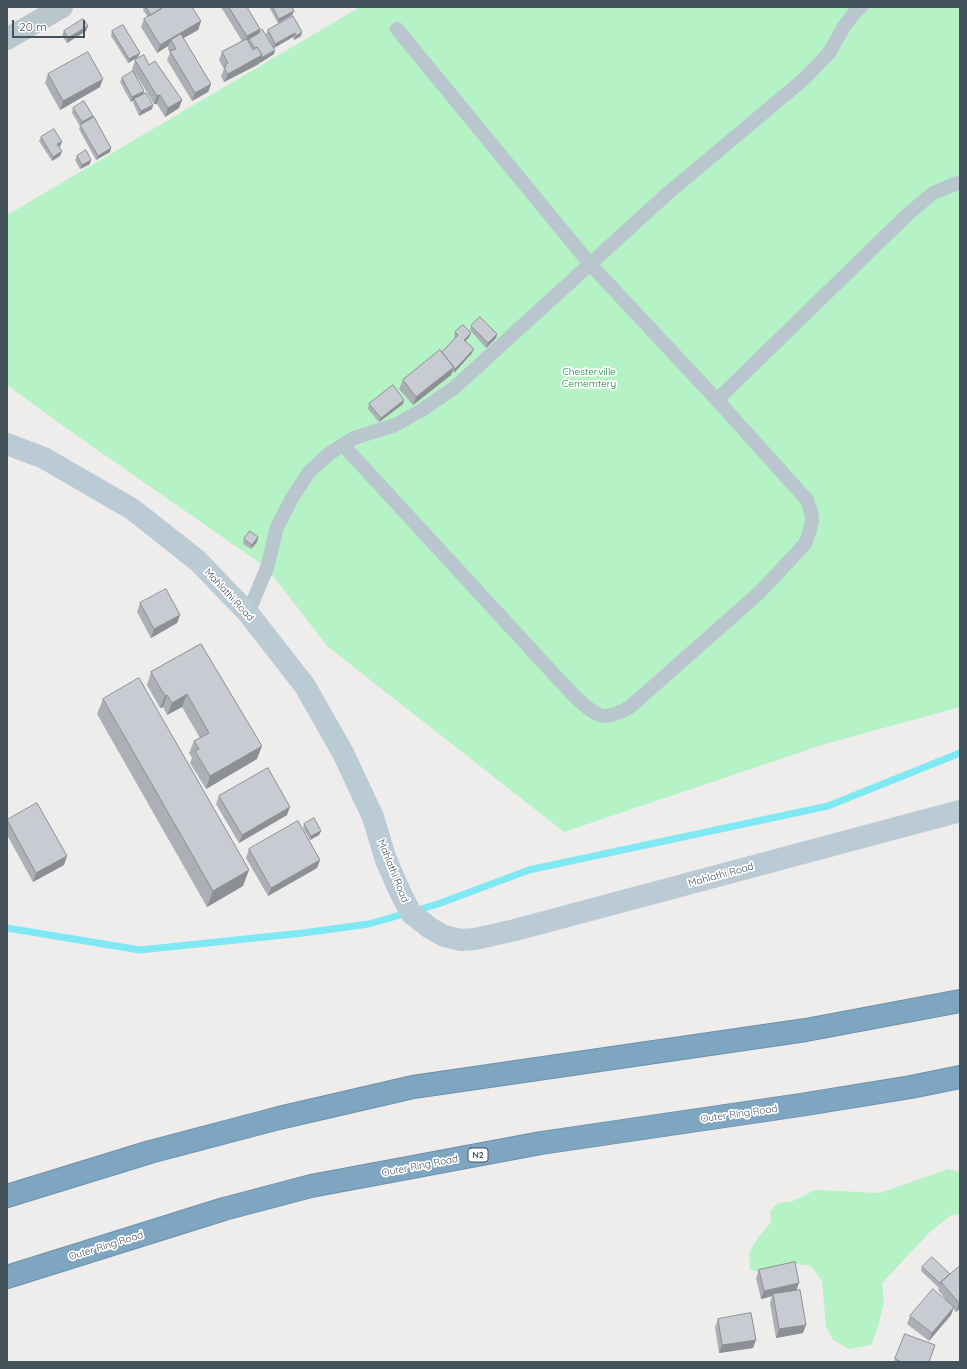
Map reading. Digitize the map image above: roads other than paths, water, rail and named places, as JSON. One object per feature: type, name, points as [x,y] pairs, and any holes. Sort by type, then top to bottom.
[{"type":"highway","points":[[7,1196],[150,1152],[279,1118],[413,1087],[806,1030],[960,1001]]},
{"type":"highway","name":"Outer Ring Road","points":[[7,1277],[224,1210],[311,1186],[541,1143],[800,1105],[911,1087],[960,1077]]},
{"type":"street","points":[[7,39],[62,7]]},
{"type":"street","name":"Mahlathi Road","points":[[8,443],[44,458],[132,509],[198,561],[248,613],[305,686],[343,753],[373,818],[386,860],[411,913],[430,928],[444,936],[460,940],[475,939],[523,928],[960,811]]},
{"type":"lane","points":[[248,613],[267,568],[277,527],[292,498],[309,472],[330,453],[354,438],[395,425],[422,410],[454,388],[667,194],[804,79],[829,53],[856,8]]},
{"type":"lane","points":[[343,445],[577,699],[596,714],[606,716],[618,713],[630,707],[760,592],[805,544],[812,520],[807,500],[590,264],[397,29]]},
{"type":"lane","points":[[716,400],[908,214],[933,193],[960,182]]},
{"type":"waterway","points":[[7,928],[140,950],[303,933],[369,924],[438,904],[529,870],[828,806],[960,753]]},
{"type":"park label","name":"Chesterville Cememtery","points":[[589,378]]}]
